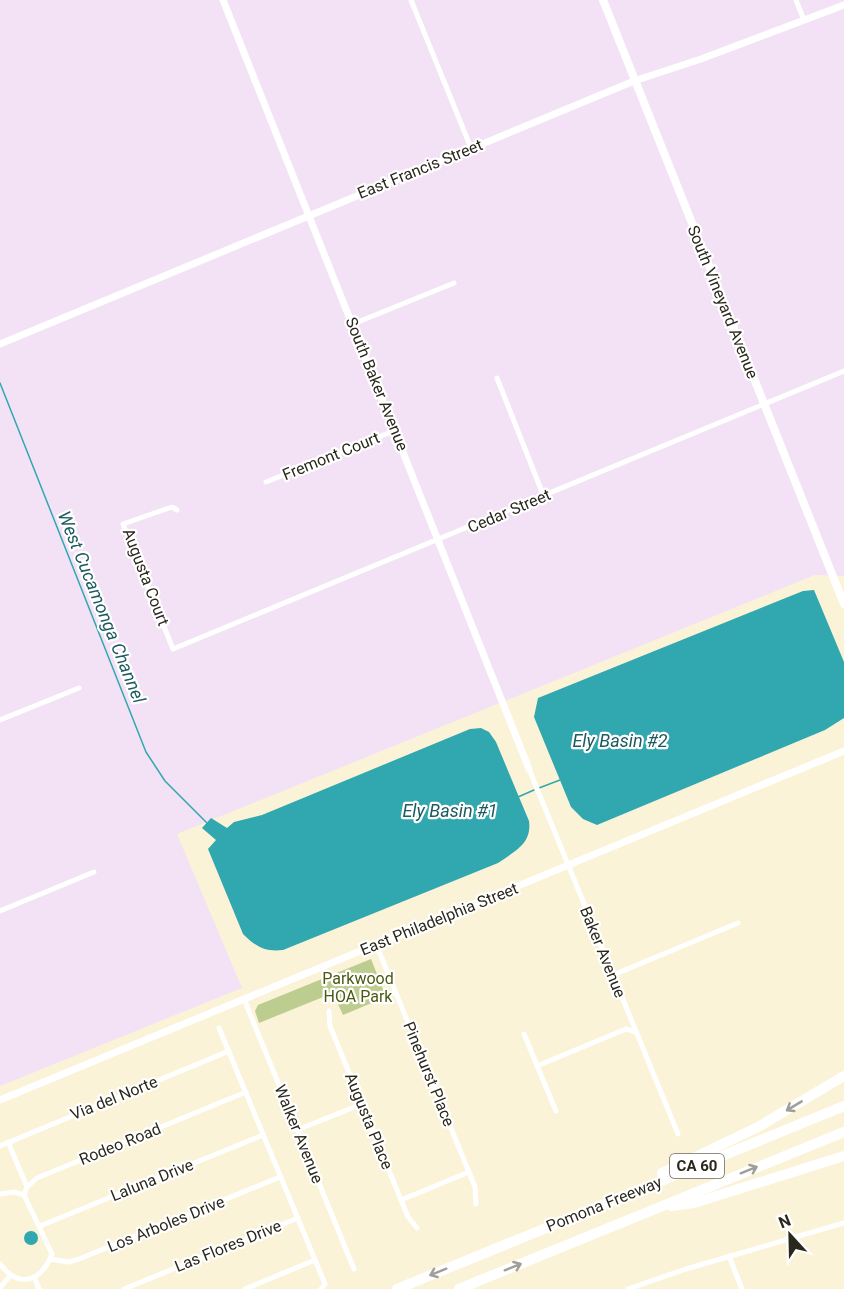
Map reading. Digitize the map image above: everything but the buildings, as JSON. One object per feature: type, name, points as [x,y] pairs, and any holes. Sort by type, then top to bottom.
[{"type":"highway","points":[[551,1226],[758,1127],[844,1076]]},
{"type":"highway","name":"Pomona Freeway","points":[[397,1289],[844,1106]]},
{"type":"highway","name":"Pomona Freeway","points":[[459,1289],[844,1132]]},
{"type":"highway","points":[[656,1208],[694,1203],[844,1156]]},
{"type":"main road","name":"South Vineyard Avenue","points":[[603,0],[844,604]]},
{"type":"street","name":"South Baker Avenue","points":[[223,0],[440,540],[529,769]]},
{"type":"street","points":[[411,0],[471,148]]},
{"type":"street","points":[[796,0],[804,20]]},
{"type":"street","name":"East Francis Street","points":[[0,344],[634,81],[844,5]]},
{"type":"street","points":[[353,324],[454,282]]},
{"type":"street","name":"Cedar Street","points":[[173,649],[844,371]]},
{"type":"street","points":[[497,378],[544,497]]},
{"type":"street","name":"Fremont Court","points":[[266,482],[396,430]]},
{"type":"street","name":"Augusta Court","points":[[173,649],[123,524],[172,507],[177,510]]},
{"type":"street","points":[[0,720],[79,688]]},
{"type":"street","name":"East Philadelphia Street","points":[[0,1100],[844,751]]},
{"type":"street","name":"Baker Avenue","points":[[529,769],[678,1134]]},
{"type":"street","points":[[0,911],[94,872]]},
{"type":"street","points":[[613,975],[738,923]]},
{"type":"street","name":"Pinehurst Place","points":[[376,945],[475,1187],[476,1204]]},
{"type":"street","name":"Walker Avenue","points":[[244,999],[354,1269]]},
{"type":"street","name":"Augusta Place","points":[[329,1011],[330,1026],[408,1217],[417,1228]]},
{"type":"street","name":"Walker Avenue","points":[[219,1028],[315,1260],[323,1287]]},
{"type":"street","points":[[537,1066],[626,1029],[636,1032]]},
{"type":"street","points":[[524,1034],[556,1111]]},
{"type":"street","name":"Via del Norte","points":[[0,1146],[229,1051]]},
{"type":"street","name":"Rodeo Road","points":[[27,1187],[37,1178],[246,1092]]},
{"type":"street","points":[[297,1130],[362,1104]]},
{"type":"street","name":"Laluna Drive","points":[[40,1226],[263,1135]]},
{"type":"street","points":[[8,1142],[27,1187],[24,1195]]},
{"type":"street","points":[[401,1200],[469,1172]]},
{"type":"street","name":"Los Arboles Drive","points":[[50,1259],[69,1262],[79,1259],[280,1177]]},
{"type":"street","points":[[0,1194],[14,1192],[24,1195],[52,1254],[46,1270],[34,1279],[19,1280],[9,1276],[0,1264]]},
{"type":"street","name":"Las Flores Drive","points":[[124,1289],[297,1218]]},
{"type":"street","points":[[628,1289],[729,1256],[844,1223]]},
{"type":"street","points":[[729,1256],[742,1289]]},
{"type":"street","points":[[245,1289],[315,1260]]},
{"type":"street","points":[[0,1288],[9,1276]]},
{"type":"street","points":[[34,1279],[39,1289]]},
{"type":"shaded area","points":[[0,0],[844,0],[844,576],[815,575],[177,834],[242,988],[0,1086]]},
{"type":"green space","name":"Parkwood HOA Park","points":[[371,959],[386,997],[343,1015],[333,993],[259,1023],[255,1011],[258,1005]]},
{"type":"water","name":"Ely Basin #2","points":[[814,590],[844,662],[844,718],[825,730],[597,825],[583,819],[571,807],[534,717],[538,698],[803,591]]},
{"type":"water","name":"Ely Basin #1","points":[[481,728],[489,732],[496,742],[529,821],[528,836],[516,851],[498,863],[283,950],[261,948],[243,934],[208,849],[216,840],[202,828],[211,818],[227,828],[234,822],[262,815],[470,729]]},
{"type":"water","points":[[31,1231],[36,1233],[38,1238],[36,1243],[31,1245],[26,1243],[24,1238],[26,1233]]},
{"type":"waterway","name":"West Cucamonga Channel","points":[[0,383],[146,752],[165,781],[207,823]]},
{"type":"waterway","points":[[539,788],[560,780]]},
{"type":"waterway","points":[[518,797],[534,790]]}]
